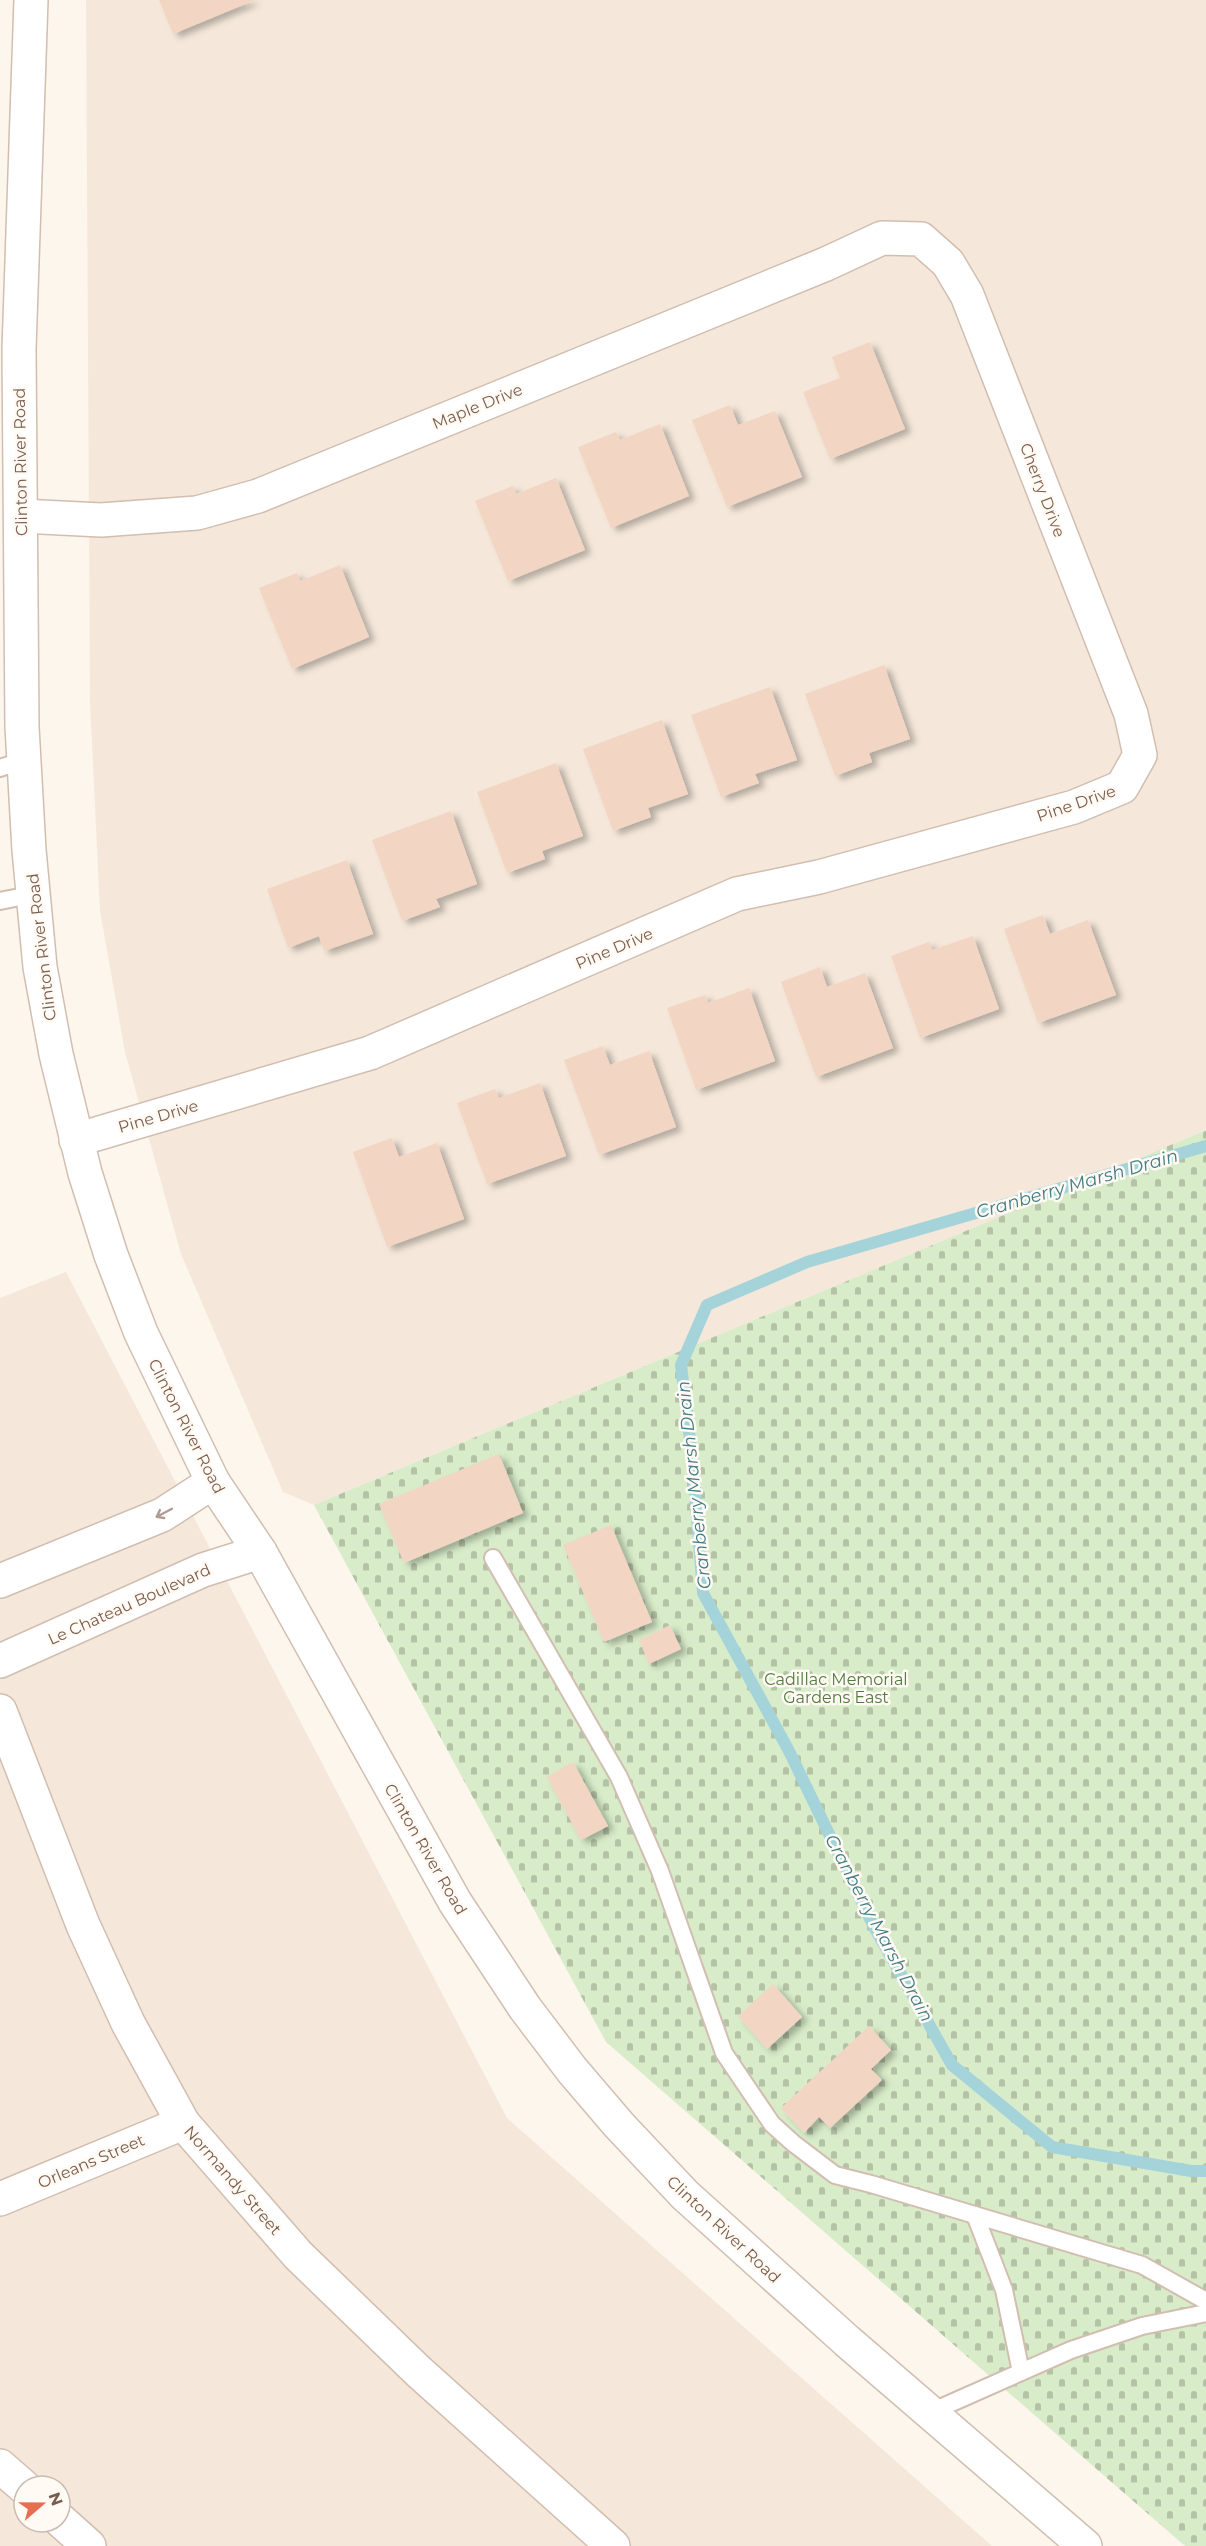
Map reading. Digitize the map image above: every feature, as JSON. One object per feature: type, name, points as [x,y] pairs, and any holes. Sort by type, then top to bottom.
[{"type":"street","name":"Clinton River Road","points":[[31,0],[19,349],[21,516],[12,764],[29,850],[35,894],[40,967],[56,1054],[85,1173],[111,1255],[141,1333],[213,1482],[260,1552],[455,1902],[525,2008],[572,2070],[619,2125],[685,2195],[1085,2546]]},
{"type":"street","name":"Maple Drive","points":[[21,516],[101,520],[197,513],[258,496],[826,264],[882,238],[921,239]]},
{"type":"street","name":"Cherry Drive","points":[[921,239],[948,263],[967,295],[1131,714],[1140,755]]},
{"type":"street","name":"Pine Drive","points":[[76,1140],[370,1053],[737,894],[819,877],[1074,807],[1122,787],[1140,755]]},
{"type":"street","points":[[0,1581],[162,1515],[213,1482]]},
{"type":"street","name":"Le Chateau Boulevard","points":[[0,1661],[203,1570],[260,1552]]},
{"type":"street","name":"Normandy Street","points":[[0,1711],[83,1925],[128,2023],[183,2123],[307,2263],[418,2371],[613,2546]]},
{"type":"street","name":"Orleans Street","points":[[0,2199],[183,2123]]},
{"type":"street","points":[[0,2466],[12,2476]]},
{"type":"street","points":[[72,2531],[89,2546]]},
{"type":"lane","points":[[0,901],[35,894]]},
{"type":"lane","points":[[494,1558],[619,1777],[660,1871],[724,2053],[772,2124],[835,2175],[1142,2265],[1206,2301]]},
{"type":"lane","points":[[975,2215],[1004,2290],[1020,2372]]},
{"type":"lane","points":[[931,2412],[1071,2350],[1142,2326],[1206,2313]]},
{"type":"shaded area","points":[[86,0],[1206,0],[1206,1130],[314,1505],[283,1492],[181,1254],[125,1052],[100,911],[90,702]]},
{"type":"shaded area","points":[[66,1272],[507,2118],[992,2546],[0,2546],[0,1298]]},
{"type":"green space","name":"Cadillac Memorial Gardens East","points":[[1206,1130],[1206,2546],[1185,2546],[606,2042],[314,1505]]},
{"type":"building","points":[[159,0],[255,0],[173,34]]},
{"type":"building","points":[[870,342],[905,429],[830,459],[803,392],[840,378],[832,357]]},
{"type":"building","points":[[730,405],[738,425],[775,411],[802,477],[727,507],[692,420]]},
{"type":"building","points":[[660,424],[689,496],[611,528],[578,447],[616,432],[620,440]]},
{"type":"building","points":[[556,478],[585,550],[508,581],[475,501],[513,486],[516,494]]},
{"type":"building","points":[[340,565],[369,637],[292,669],[259,588],[297,573],[300,581]]},
{"type":"building","points":[[884,665],[910,739],[869,753],[872,762],[835,776],[805,694]]},
{"type":"building","points":[[770,687],[797,760],[755,774],[759,783],[721,797],[691,715]]},
{"type":"building","points":[[662,720],[688,794],[648,808],[651,817],[613,831],[583,749]]},
{"type":"building","points":[[556,763],[583,836],[542,851],[545,859],[507,873],[477,792]]},
{"type":"building","points":[[451,811],[477,884],[436,899],[440,907],[402,921],[372,840]]},
{"type":"building","points":[[347,860],[373,934],[324,951],[319,936],[288,948],[267,889]]},
{"type":"building","points":[[1043,915],[1050,934],[1088,920],[1116,995],[1038,1023],[1004,929]]},
{"type":"building","points":[[973,936],[999,1009],[920,1038],[891,956],[929,942],[932,950]]},
{"type":"building","points":[[820,967],[827,987],[865,973],[893,1048],[816,1077],[781,982]]},
{"type":"building","points":[[749,988],[775,1061],[696,1090],[667,1008],[705,995],[708,1003]]},
{"type":"building","points":[[603,1046],[610,1065],[649,1051],[676,1127],[599,1155],[564,1060]]},
{"type":"building","points":[[540,1083],[566,1156],[487,1184],[457,1103],[495,1089],[499,1098]]},
{"type":"building","points":[[392,1138],[399,1157],[437,1143],[464,1219],[387,1247],[353,1152]]},
{"type":"building","points":[[499,1454],[523,1513],[404,1563],[379,1504]]},
{"type":"building","points":[[611,1525],[652,1622],[604,1642],[563,1545]]},
{"type":"building","points":[[670,1625],[681,1649],[649,1664],[639,1640]]},
{"type":"building","points":[[573,1762],[608,1826],[581,1840],[547,1777]]},
{"type":"building","points":[[773,1984],[802,2017],[767,2049],[738,2016]]},
{"type":"building","points":[[869,2026],[891,2050],[871,2069],[882,2080],[830,2128],[819,2117],[804,2133],[781,2108]]},
{"type":"waterway","name":"Cranberry Marsh Drain","points":[[1206,1146],[807,1262],[707,1305],[681,1365],[693,1465],[703,1593],[789,1751],[873,1925],[952,2065],[1052,2147],[1191,2171],[1206,2171]]}]
